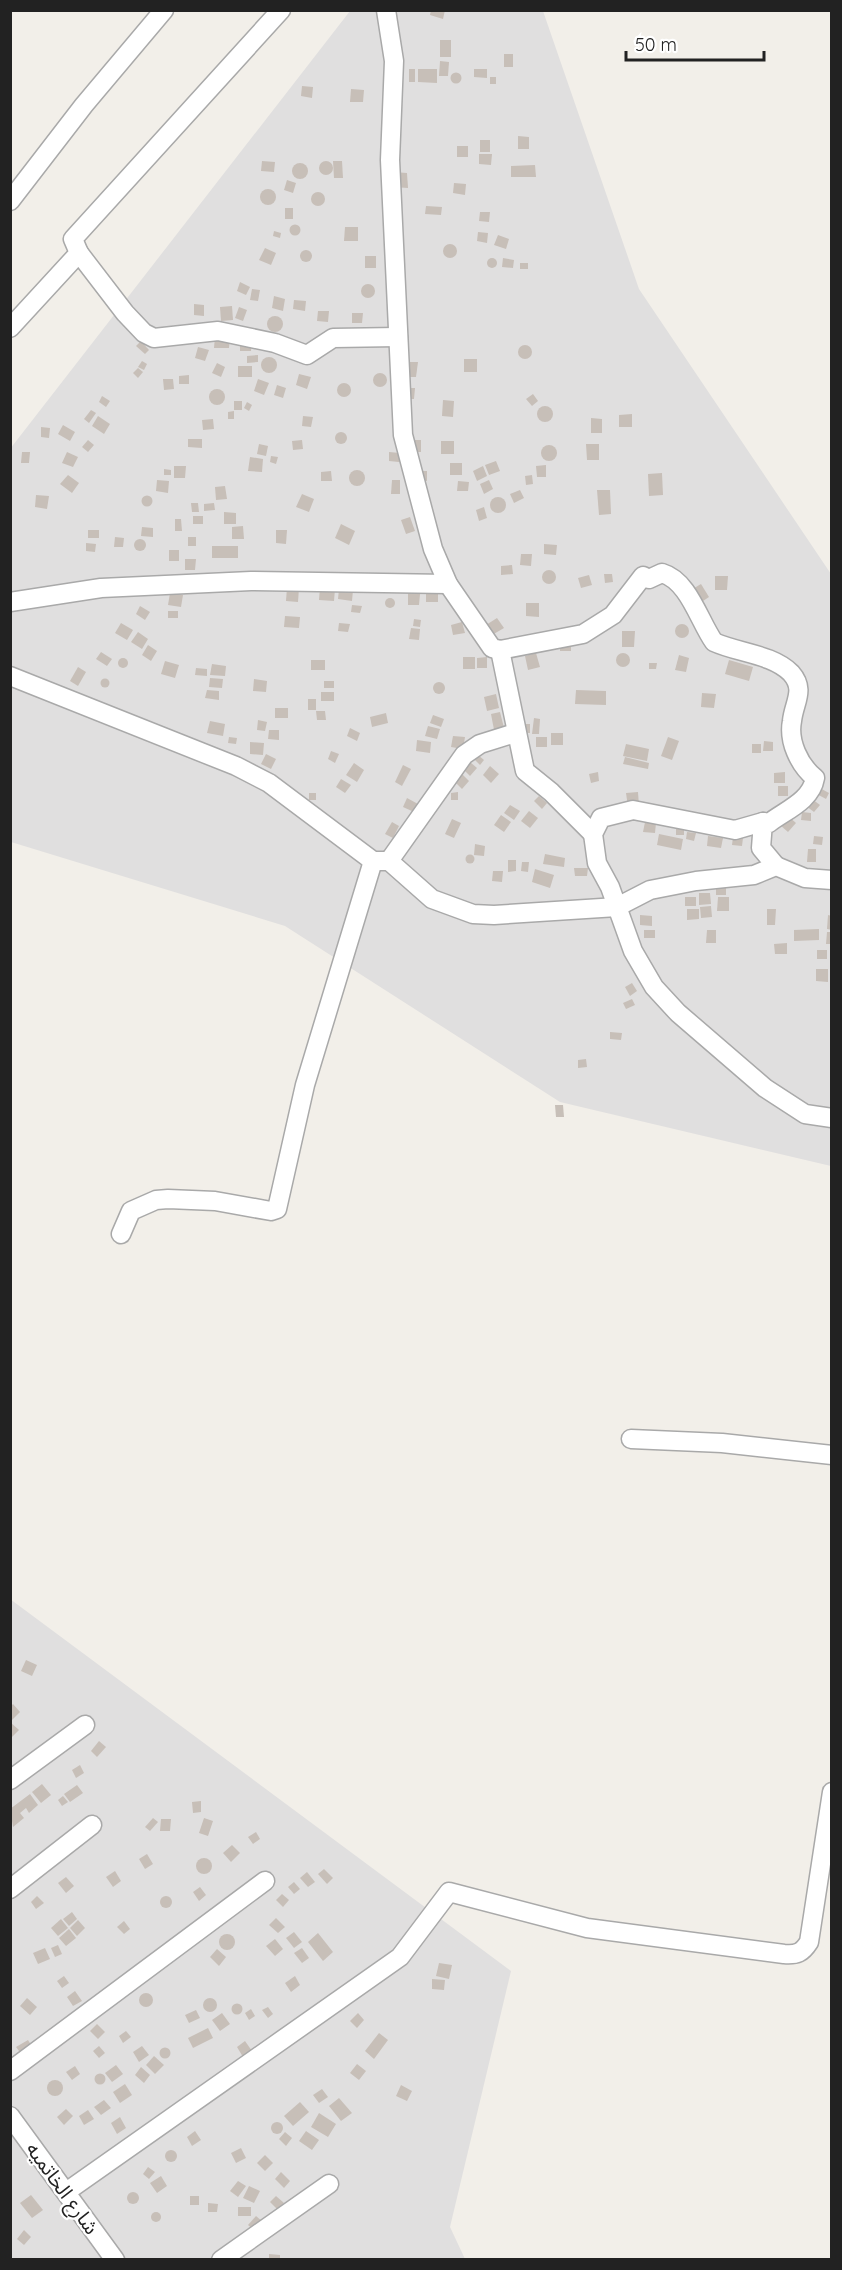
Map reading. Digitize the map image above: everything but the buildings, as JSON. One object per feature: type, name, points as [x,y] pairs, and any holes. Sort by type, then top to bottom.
[{"type":"street","points":[[10,201],[84,105],[164,10]]},
{"type":"street","points":[[281,10],[73,239],[79,253],[125,313],[144,333],[154,338],[218,331],[275,343],[307,355],[333,338],[398,337]]},
{"type":"street","points":[[386,10],[394,61],[390,160],[403,435],[433,549],[448,584],[492,648],[501,650],[583,634],[613,615],[643,576],[649,579],[662,573],[669,575],[684,590],[714,642],[770,660],[790,672],[799,684],[800,693],[791,722],[792,740],[804,767],[815,778],[814,786],[788,811],[769,823],[763,822],[735,830],[633,810],[601,818],[593,834],[597,863],[617,906],[633,951],[654,987],[678,1013],[739,1067],[795,1110],[818,1118],[831,1118]]},
{"type":"street","points":[[10,328],[79,253]]},
{"type":"street","points":[[10,602],[101,588],[250,581],[448,584]]},
{"type":"street","points":[[501,650],[515,734],[525,771],[551,792],[593,834]]},
{"type":"street","points":[[10,676],[236,766],[269,783],[432,898],[473,914],[537,914],[617,906],[650,890],[696,881],[754,875],[776,866]]},
{"type":"street","points":[[121,1234],[130,1211],[156,1200],[214,1201],[277,1209],[305,1084],[381,861],[464,755],[480,744],[515,734]]},
{"type":"street","points":[[763,822],[761,848],[776,866],[805,878],[831,880]]},
{"type":"street","points":[[631,1439],[722,1443],[831,1455]]},
{"type":"street","points":[[10,1780],[85,1725]]},
{"type":"street","points":[[66,2192],[400,1957],[449,1892],[587,1928],[784,1954],[803,1952],[809,1942],[831,1792]]},
{"type":"street","points":[[10,1889],[92,1826]]},
{"type":"street","points":[[10,2071],[265,1881]]},
{"type":"street","name":"شارع الخاتميه","points":[[10,2116],[116,2259]]},
{"type":"street","points":[[221,2259],[329,2184]]},
{"type":"shaded area","points":[[350,11],[543,11],[639,289],[831,574],[831,1166],[560,1102],[285,926],[11,842],[10,449]]},
{"type":"shaded area","points":[[10,1599],[511,1971],[450,2227],[465,2259],[11,2259]]}]
